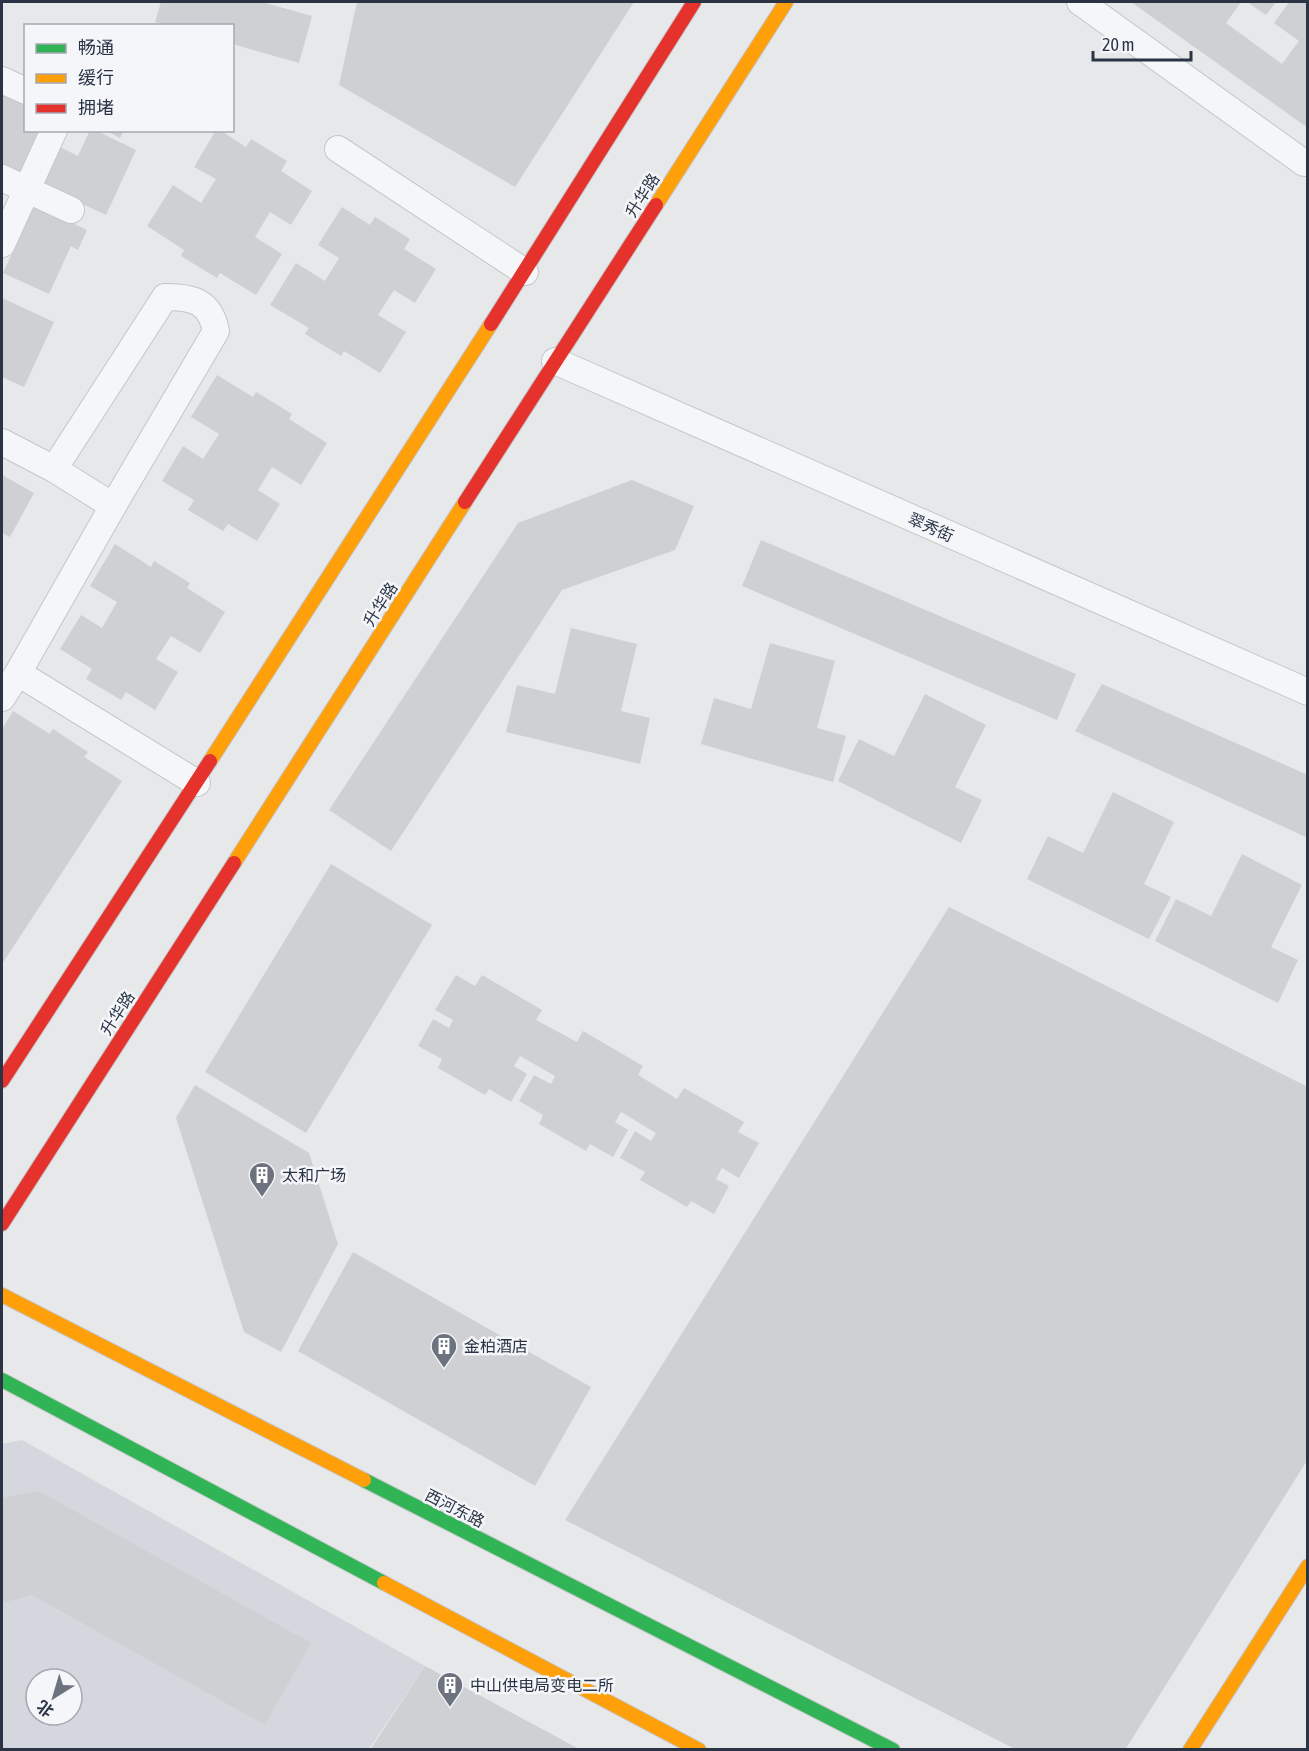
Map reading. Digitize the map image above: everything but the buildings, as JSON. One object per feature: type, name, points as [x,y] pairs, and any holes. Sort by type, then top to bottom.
[{"type":"main road","points":[[2,1081],[197,783],[525,272],[694,2]]},
{"type":"main road","name":"升华路","points":[[2,1224],[786,2]]},
{"type":"main road","name":"西河东路","points":[[2,1295],[893,1749]]},
{"type":"main road","points":[[2,1380],[699,1749]]},
{"type":"main road","points":[[1190,1749],[1308,1566]]},
{"type":"street","points":[[1080,2],[1304,163],[1308,163]]},
{"type":"street","points":[[2,80],[24,90]]},
{"type":"street","points":[[2,244],[53,132]]},
{"type":"street","points":[[338,149],[525,272]]},
{"type":"street","points":[[2,178],[70,210]]},
{"type":"street","points":[[2,698],[216,331],[213,317],[201,302],[183,297],[165,297],[54,469]]},
{"type":"street","name":"翠秀街","points":[[555,362],[1308,692]]},
{"type":"street","points":[[2,442],[54,469],[113,506]]},
{"type":"street","points":[[18,673],[197,783]]},
{"type":"shaded area","points":[[22,1440],[425,1666],[369,1749],[2,1750],[2,1444]]},
{"type":"traffic: fast","points":[[2,1380],[384,1583]]},
{"type":"traffic: fast","points":[[364,1480],[893,1750]]},
{"type":"traffic: slow","points":[[656,205],[786,2]]},
{"type":"traffic: slow","points":[[210,761],[491,324]]},
{"type":"traffic: slow","points":[[234,863],[465,502]]},
{"type":"traffic: slow","points":[[2,1295],[364,1480]]},
{"type":"traffic: slow","points":[[1190,1750],[1308,1566]]},
{"type":"traffic: slow","points":[[384,1583],[699,1750]]},
{"type":"traffic: jam","points":[[491,324],[694,2]]},
{"type":"traffic: jam","points":[[465,502],[656,205]]},
{"type":"traffic: jam","points":[[2,1081],[210,761]]},
{"type":"traffic: jam","points":[[2,1224],[234,863]]},
{"type":"place","name":"太和广场","points":[[262,1198]]},
{"type":"place","name":"金柏酒店","points":[[444,1369]]},
{"type":"place","name":"中山供电局变电二所","points":[[450,1708]]}]
